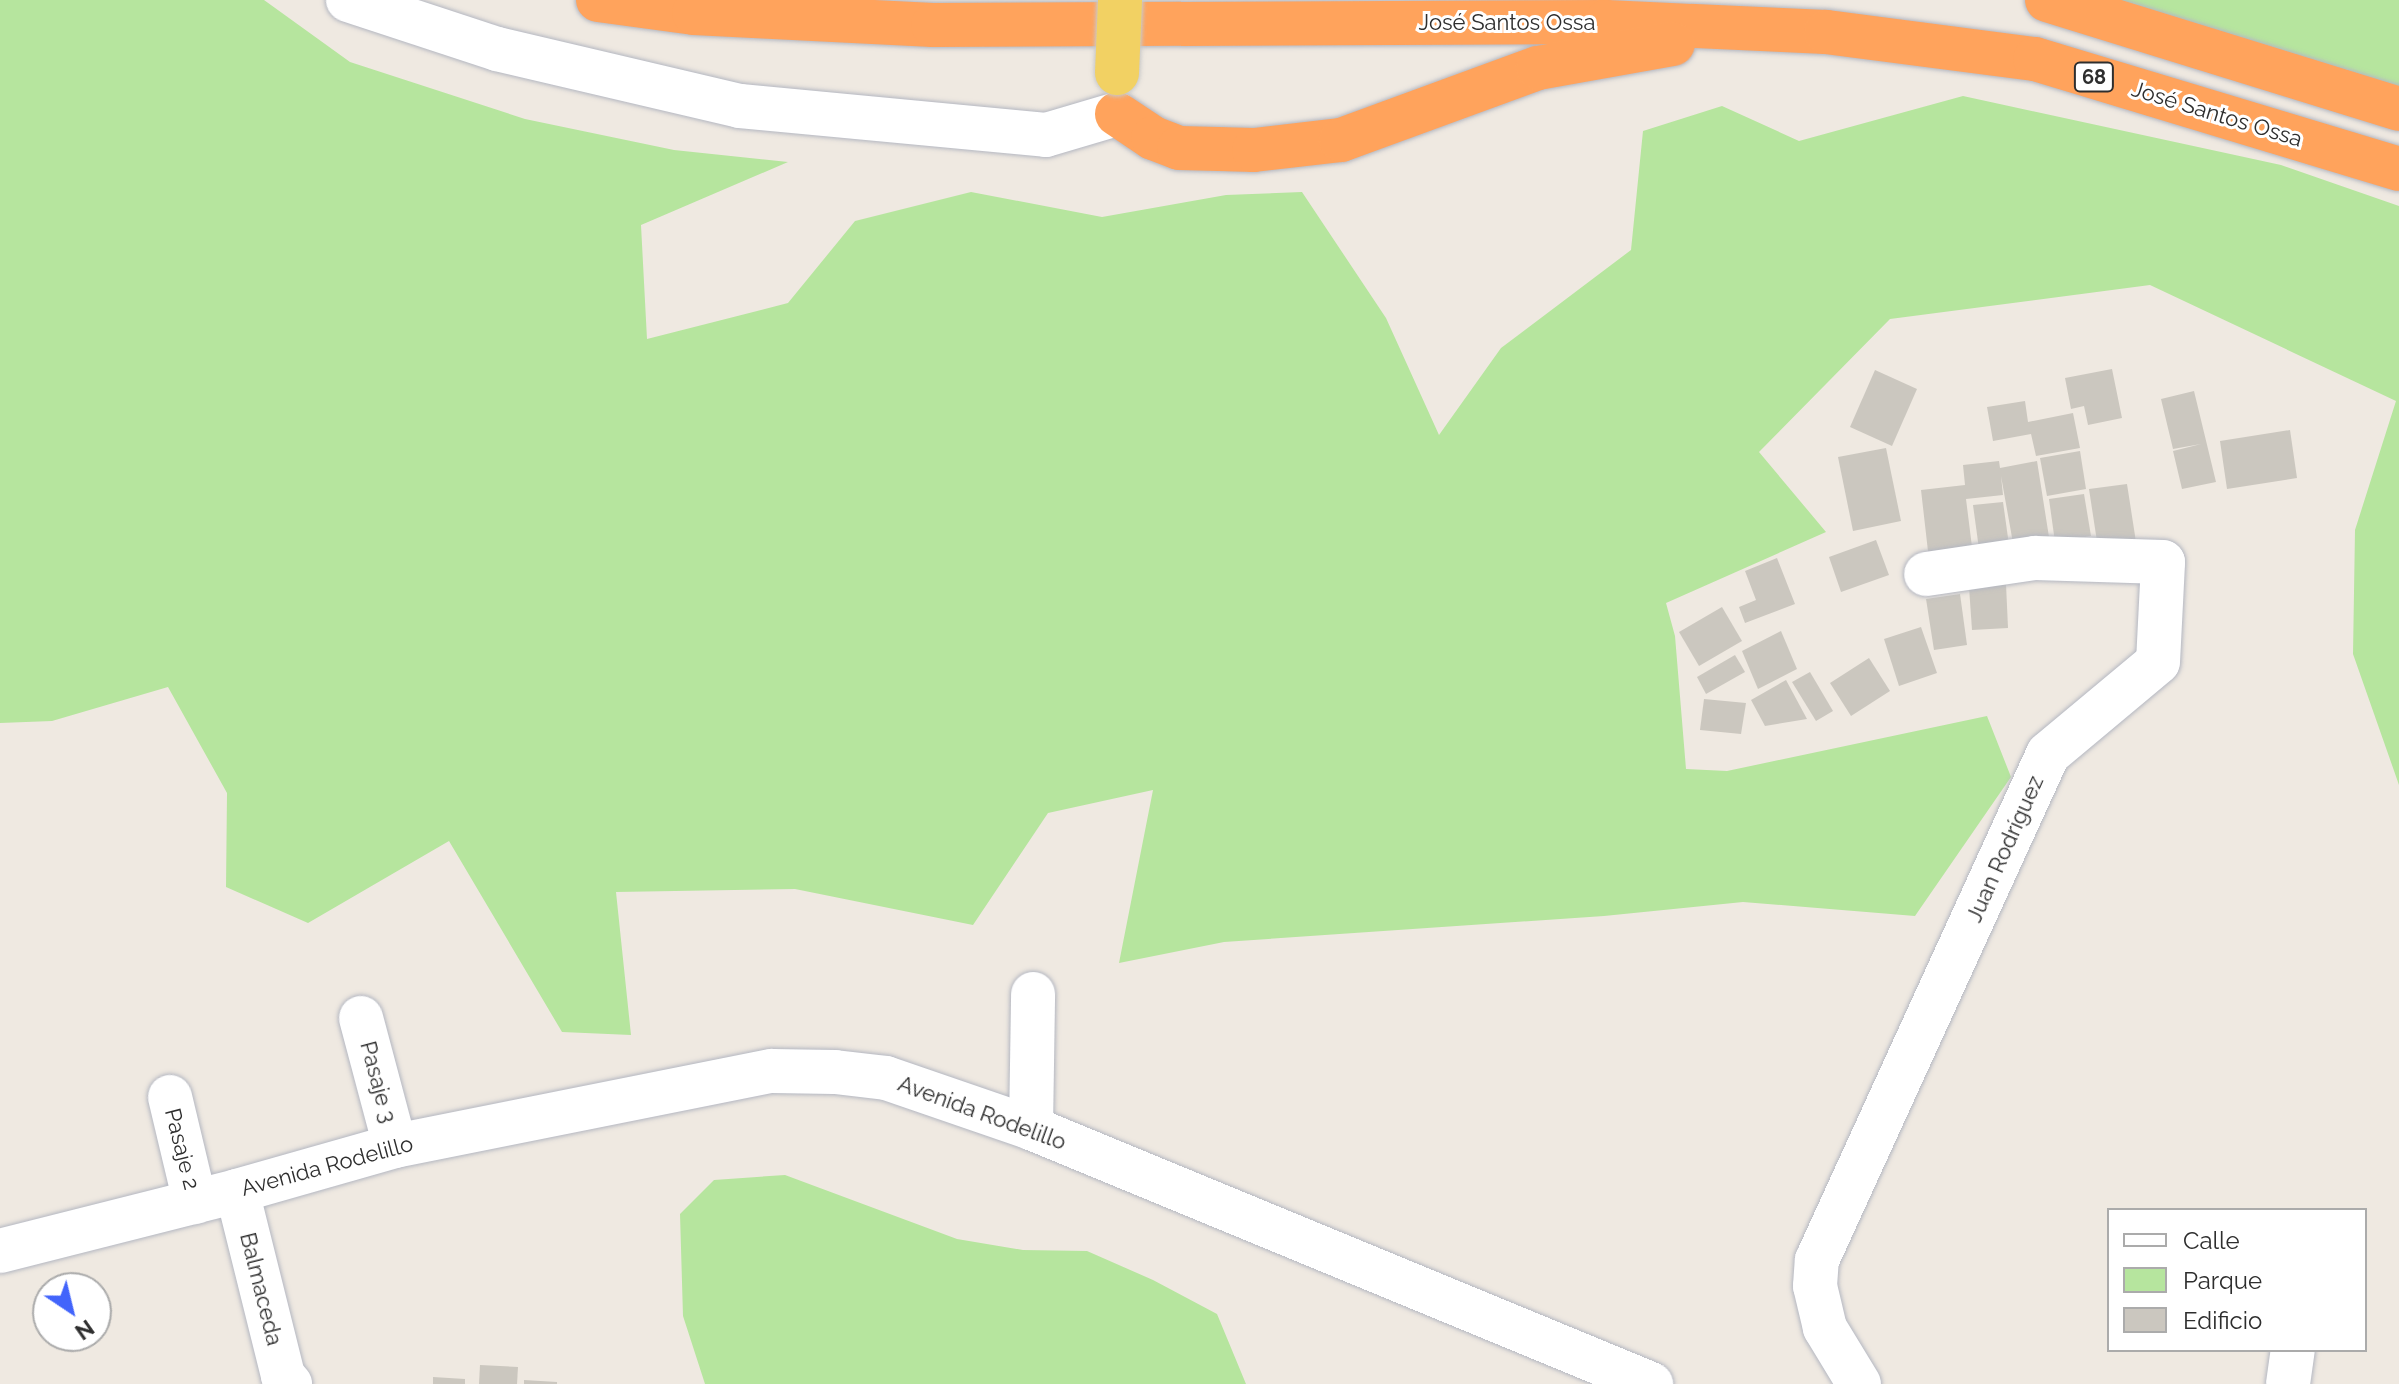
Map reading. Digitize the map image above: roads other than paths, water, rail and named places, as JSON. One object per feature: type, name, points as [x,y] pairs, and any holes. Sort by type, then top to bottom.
[{"type":"highway","name":"José Santos Ossa","points":[[598,0],[694,13],[933,25],[1606,22],[1826,32],[2035,59],[2399,169]]},
{"type":"highway","points":[[2047,0],[2399,109]]},
{"type":"highway","points":[[1117,94],[1153,138],[1179,148],[1254,150],[1341,140],[1538,68],[1724,37],[1826,32]]},
{"type":"main road","points":[[1117,94],[1120,0]]},
{"type":"street","points":[[348,0],[497,49],[740,106],[1046,135],[1117,94]]},
{"type":"street","name":"Juan Rodríguez","points":[[1859,1384],[1825,1328],[1815,1286],[1817,1260],[2048,754],[2158,662],[2163,562],[2035,558],[1926,574]]},
{"type":"street","points":[[1031,1128],[1033,994]]},
{"type":"street","name":"Pasaje 3","points":[[361,1018],[395,1146]]},
{"type":"street","name":"Avenida Rodelillo","points":[[0,1251],[237,1191],[395,1146],[772,1071],[886,1078],[1031,1128],[1651,1384]]},
{"type":"street","name":"Pasaje 2","points":[[170,1097],[195,1202]]},
{"type":"street","name":"Balmaceda","points":[[237,1191],[283,1376],[290,1384]]},
{"type":"street","points":[[2288,1384],[2293,1352]]}]
